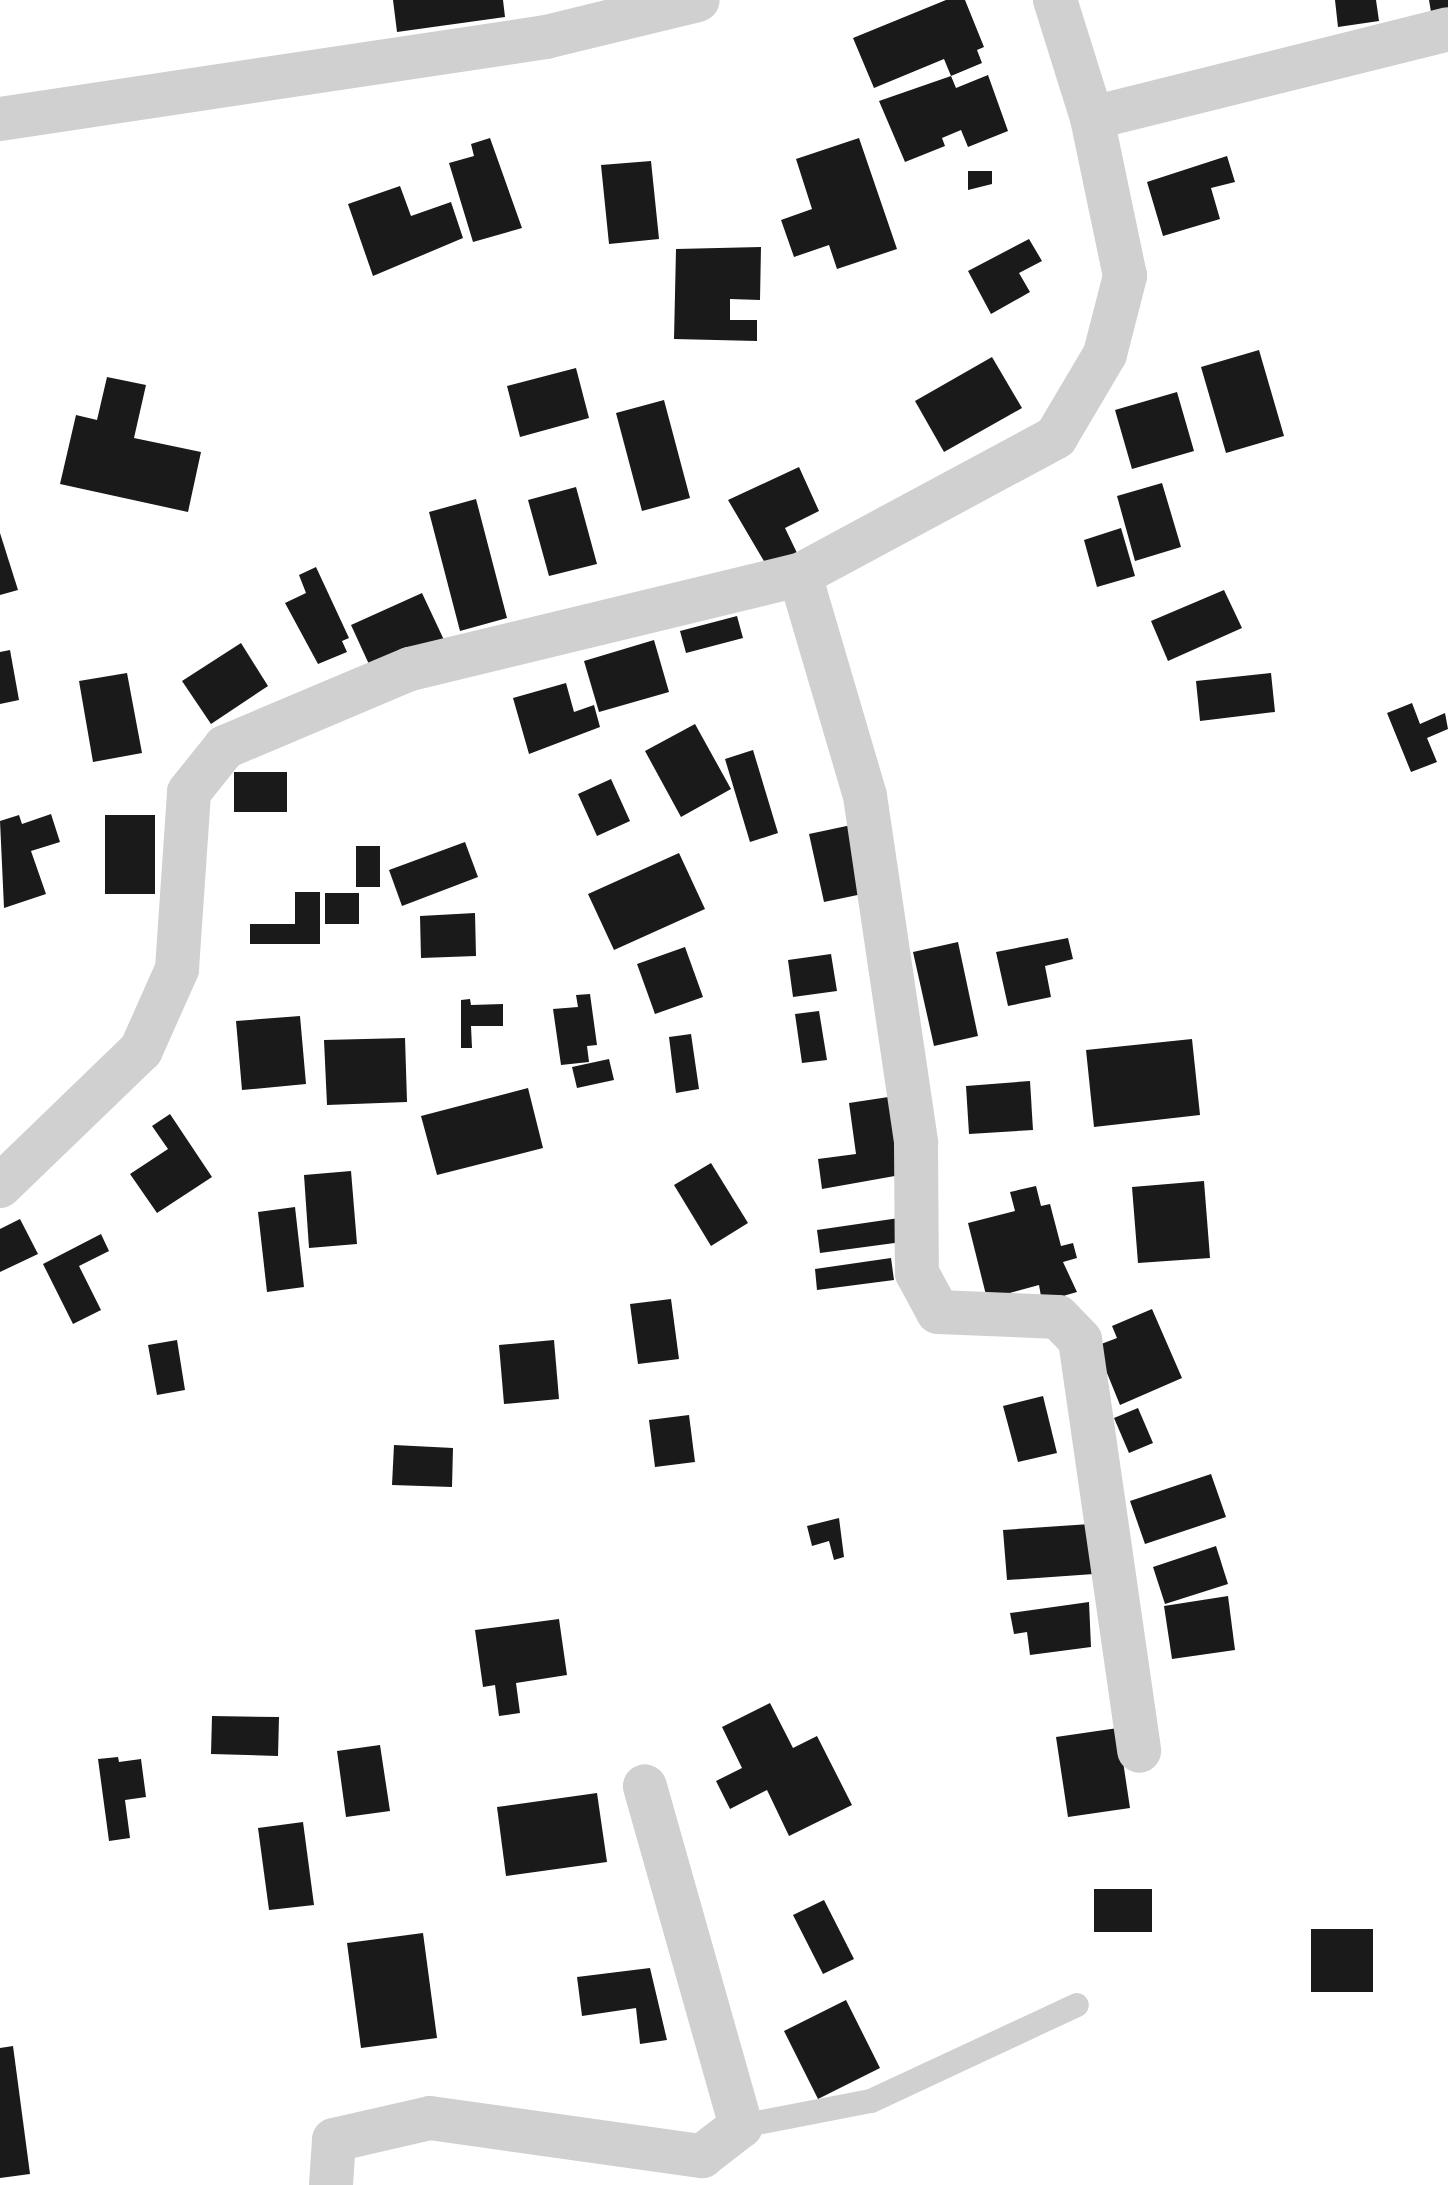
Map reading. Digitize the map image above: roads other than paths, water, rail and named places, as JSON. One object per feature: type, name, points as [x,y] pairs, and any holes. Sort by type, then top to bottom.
[{"type":"street","points":[[0,119],[546,37],[698,0]]},
{"type":"street","points":[[0,1186],[141,1050],[177,969],[189,792],[225,747],[410,669],[800,575],[1056,437],[1105,354],[1125,276],[1092,118],[1055,0]]},
{"type":"street","points":[[1092,118],[1448,29]]},
{"type":"street","points":[[800,575],[865,796],[916,1143],[917,1273],[938,1312],[1058,1317],[1080,1340],[1139,1751]]},
{"type":"street","points":[[331,2185],[334,2140],[430,2118],[702,2156],[741,2126],[645,1786]]},
{"type":"lane","points":[[741,2126],[871,2101],[1077,2005]]}]
